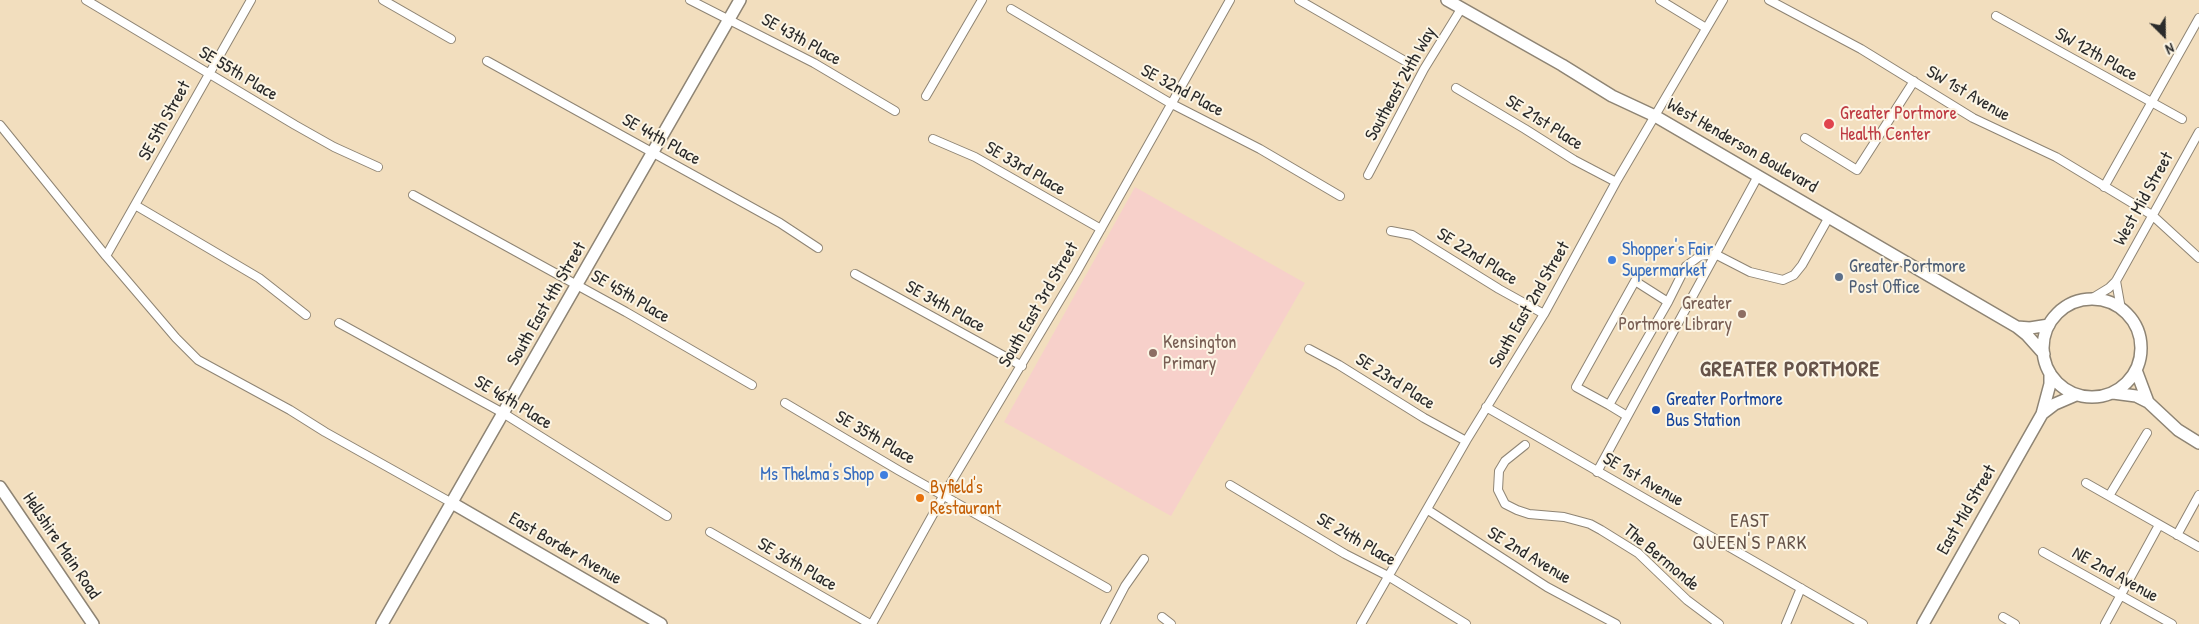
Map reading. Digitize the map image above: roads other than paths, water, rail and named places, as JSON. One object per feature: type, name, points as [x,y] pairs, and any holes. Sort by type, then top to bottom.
[{"type":"street","name":"SE 55th Place","points":[[86,0],[295,125],[334,147],[378,167]]},
{"type":"street","name":"SE 5th Street","points":[[106,256],[251,0]]},
{"type":"street","points":[[383,0],[450,39]]},
{"type":"street","name":"SE 43th Place","points":[[690,0],[814,63],[894,111]]},
{"type":"street","name":"South East 4th Street","points":[[382,624],[740,0]]},
{"type":"street","points":[[926,96],[982,0]]},
{"type":"street","name":"South East 3rd Street","points":[[871,624],[944,495],[1022,366],[1230,0]]},
{"type":"street","points":[[1299,0],[1412,65]]},
{"type":"street","name":"West Henderson Boulevard","points":[[1447,0],[1562,65],[1612,96],[1655,116],[2017,327],[2044,354]]},
{"type":"street","points":[[1660,0],[1706,28]]},
{"type":"street","name":"South East 2nd Street","points":[[1361,624],[1428,510],[1466,440],[1544,314],[1616,182],[1723,0]]},
{"type":"street","name":"SW 1st Avenue","points":[[1769,0],[1861,49],[1973,118],[2056,157],[2152,215],[2199,258]]},
{"type":"street","name":"SE 32nd Place","points":[[1012,9],[1170,103],[1260,149],[1340,196]]},
{"type":"street","name":"Southeast 24th Way","points":[[1368,175],[1424,69],[1460,9]]},
{"type":"street","name":"SW 12th Place","points":[[1996,16],[2182,119]]},
{"type":"street","points":[[2104,187],[2199,18]]},
{"type":"street","name":"SE 44th Place","points":[[487,61],[780,223],[818,248]]},
{"type":"street","points":[[1805,138],[1857,170],[1914,81]]},
{"type":"street","name":"SE 21st Place","points":[[1456,88],[1525,128],[1574,160],[1616,182]]},
{"type":"street","points":[[0,125],[106,256],[176,338],[198,360],[290,410],[325,432],[452,503]]},
{"type":"street","name":"West Mid Street","points":[[2091,299],[2109,288],[2116,281],[2199,132]]},
{"type":"street","name":"SE 33rd Place","points":[[933,140],[975,157],[1100,229]]},
{"type":"street","points":[[1597,472],[1758,176]]},
{"type":"street","name":"SE 45th Place","points":[[414,195],[578,285],[752,385]]},
{"type":"street","points":[[135,204],[258,278],[306,315]]},
{"type":"street","points":[[1609,405],[1668,302],[1686,266],[1700,256],[1715,254],[1750,272],[1782,280],[1794,275],[1802,265],[1829,216]]},
{"type":"street","name":"SE 22nd Place","points":[[1392,231],[1412,235],[1498,289],[1544,314]]},
{"type":"street","name":"SE 34th Place","points":[[855,274],[1022,366]]},
{"type":"street","points":[[1627,416],[1576,387],[1635,281],[1668,302]]},
{"type":"street","points":[[2116,281],[2121,309]]},
{"type":"street","points":[[2113,393],[2122,387],[2136,370],[2141,357],[2140,336],[2131,318],[2121,309],[2107,302],[2091,299],[2066,307],[2056,316],[2044,340],[2044,354],[2050,373],[2056,382],[2076,394],[2095,397],[2113,393],[2136,396],[2148,402],[2178,430],[2199,443]]},
{"type":"street","name":"SE 46th Place","points":[[339,323],[503,413],[667,516]]},
{"type":"street","points":[[2017,327],[2030,328],[2050,325]]},
{"type":"street","name":"SE 23rd Place","points":[[1309,349],[1339,365],[1424,418],[1466,440]]},
{"type":"street","points":[[2136,370],[2148,402]]},
{"type":"street","name":"East Mid Street","points":[[1923,624],[2042,414],[2050,384],[2050,373]]},
{"type":"street","name":"East Mid Street","points":[[2042,414],[2055,404],[2076,394]]},
{"type":"street","name":"SE 35th Place","points":[[785,403],[1107,588]]},
{"type":"street","name":"SE 1st Avenue","points":[[1486,407],[1863,624]]},
{"type":"street","points":[[2109,496],[2148,433]]},
{"type":"street","name":"The Bermonde","points":[[1525,445],[1505,461],[1499,471],[1498,490],[1505,504],[1522,512],[1564,517],[1590,524],[1601,530],[1638,553],[1687,600],[1719,624]]},
{"type":"street","points":[[2086,483],[2199,547]]},
{"type":"street","name":"SE 24th Place","points":[[1230,485],[1345,554],[1388,576],[1466,624]]},
{"type":"street","name":"Hellshire Main Road","points":[[0,486],[93,624]]},
{"type":"street","points":[[2177,535],[2199,495]]},
{"type":"street","name":"East Border Avenue","points":[[452,503],[661,624]]},
{"type":"street","name":"SE 2nd Avenue","points":[[1428,510],[1547,587],[1616,624]]},
{"type":"street","points":[[2105,624],[2159,525]]},
{"type":"street","name":"SE 36th Place","points":[[710,532],[871,624]]},
{"type":"street","name":"NE 2nd Avenue","points":[[2043,552],[2172,624]]},
{"type":"street","points":[[1105,624],[1125,586],[1144,558]]},
{"type":"street","points":[[1786,624],[1801,588]]},
{"type":"street","points":[[2004,617],[2015,624]]},
{"type":"street","points":[[1162,618],[1171,624]]},
{"type":"place","name":"Greater Portmore Health Center","points":[[1829,124]]},
{"type":"place","name":"Shopper's Fair Supermarket","points":[[1612,260]]},
{"type":"place","name":"Greater Portmore Post Office","points":[[1839,277]]},
{"type":"place","name":"Greater Portmore Library","points":[[1742,314]]},
{"type":"place","name":"Kensington Primary","points":[[1153,353]]},
{"type":"place","name":"Greater Portmore Bus Station","points":[[1656,410]]},
{"type":"place","name":"Ms Thelma's Shop","points":[[884,475]]},
{"type":"place","name":"Byfield's Restaurant","points":[[920,498]]},
{"type":"district","name":"GREATER PORTMORE","points":[[1790,370]]},
{"type":"district","name":"EAST QUEEN'S PARK","points":[[1750,533]]}]
